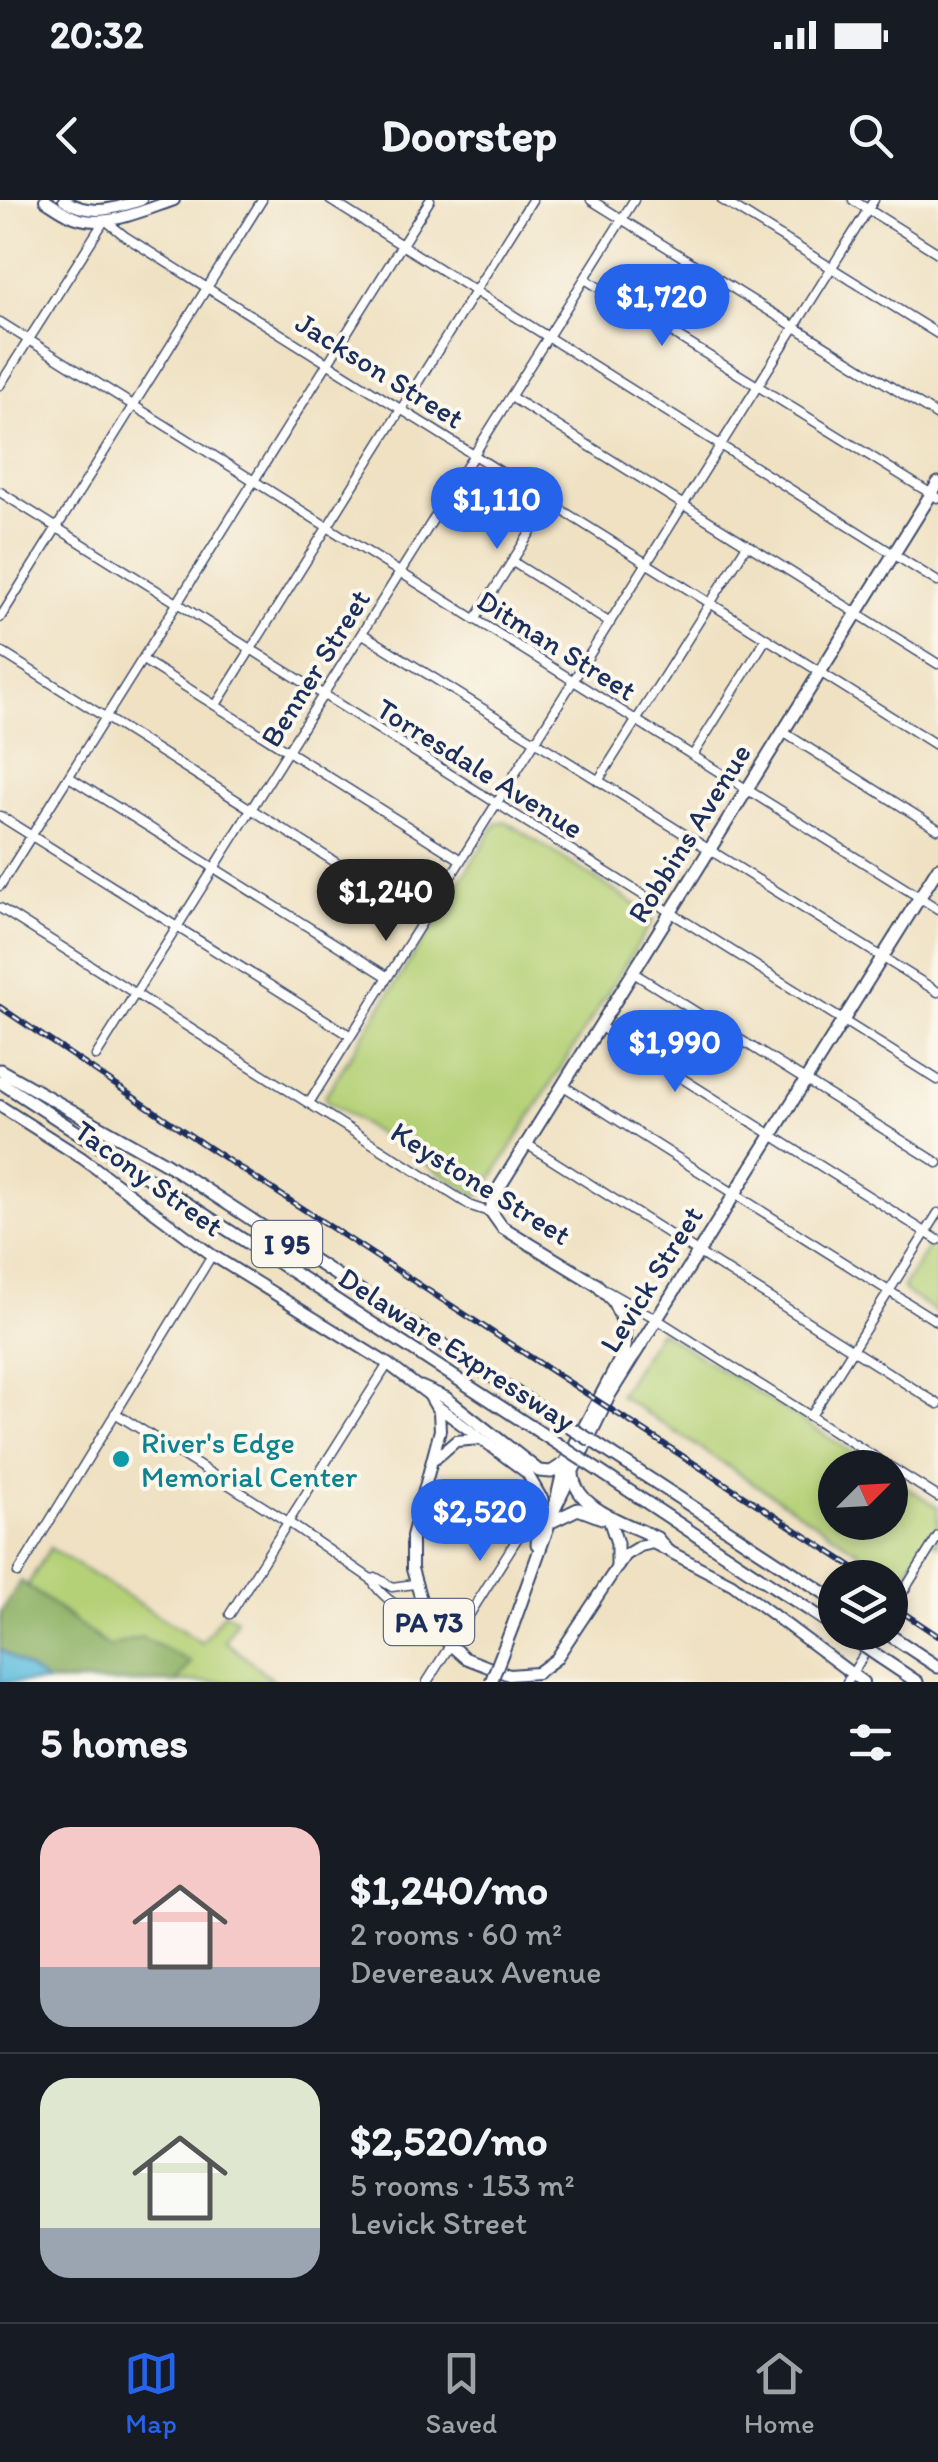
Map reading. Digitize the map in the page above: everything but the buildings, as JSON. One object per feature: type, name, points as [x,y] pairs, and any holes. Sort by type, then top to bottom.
[{"type":"highway","name":"Robbins Avenue","points":[[492,1213],[497,1188],[524,1143],[936,492]]},
{"type":"highway","name":"Levick Street","points":[[574,1464],[656,1318],[938,868]]},
{"type":"highway","name":"Delaware Expressway","points":[[0,1070],[165,1163],[818,1589]]},
{"type":"highway","name":"Delaware Expressway","points":[[0,1082],[562,1446],[574,1464],[818,1616]]},
{"type":"highway","name":"Keystone Street","points":[[492,1213],[502,1228],[596,1285]]},
{"type":"highway","name":"Levick Street","points":[[553,1516],[626,1344],[619,1310],[596,1285]]},
{"type":"highway","points":[[421,1386],[446,1398],[539,1471],[551,1472],[574,1464],[573,1484],[582,1498],[658,1538],[665,1548]]},
{"type":"highway","name":"PA 73","points":[[531,1578],[542,1521],[542,1499]]},
{"type":"highway","points":[[553,1516],[578,1509],[649,1543]]},
{"type":"highway","name":"PA 73","points":[[491,1682],[553,1516]]},
{"type":"highway","points":[[610,1522],[617,1543],[617,1566]]},
{"type":"highway","points":[[908,1647],[938,1666]]},
{"type":"highway","points":[[869,1650],[917,1682]]},
{"type":"main road","points":[[45,200],[75,218],[105,220],[174,200]]},
{"type":"main road","points":[[64,200],[86,210],[141,200]]},
{"type":"main road","name":"Tacony Street","points":[[0,1106],[82,1158],[212,1256],[421,1386],[436,1406],[527,1473],[542,1499]]},
{"type":"main road","points":[[433,1461],[440,1430],[436,1406]]},
{"type":"main road","points":[[433,1461],[456,1441],[482,1439]]},
{"type":"main road","name":"PA 73","points":[[433,1461],[412,1536],[414,1584],[426,1617],[450,1646],[478,1665],[499,1673],[537,1673],[561,1652],[617,1566],[630,1551],[649,1543]]},
{"type":"main road","points":[[649,1543],[665,1548],[763,1606],[849,1678],[862,1682]]},
{"type":"street","points":[[0,618],[262,200]]},
{"type":"street","points":[[330,200],[938,582]]},
{"type":"street","points":[[0,886],[430,200]]},
{"type":"street","points":[[216,704],[532,200]]},
{"type":"street","points":[[591,200],[938,416]]},
{"type":"street","name":"Benner Street","points":[[96,1056],[634,200]]},
{"type":"street","points":[[722,200],[938,334]]},
{"type":"street","points":[[853,200],[938,253]]},
{"type":"street","points":[[309,1103],[874,200]]},
{"type":"street","points":[[0,386],[114,204]]},
{"type":"street","name":"Jackson Street","points":[[105,220],[327,364],[938,746]]},
{"type":"street","points":[[585,279],[936,492]]},
{"type":"street","name":"Ditman Street","points":[[0,322],[938,909]]},
{"type":"street","points":[[511,397],[938,664]]},
{"type":"street","name":"Torresdale Avenue","points":[[0,492],[938,1080]]},
{"type":"street","points":[[475,620],[549,503]]},
{"type":"street","points":[[598,781],[746,545]]},
{"type":"street","points":[[512,562],[610,623]]},
{"type":"street","points":[[364,634],[938,992]]},
{"type":"street","points":[[693,755],[766,639]]},
{"type":"street","points":[[0,651],[424,918]]},
{"type":"street","points":[[143,660],[461,860]]},
{"type":"street","points":[[783,732],[938,828]]},
{"type":"street","points":[[69,777],[388,977]]},
{"type":"street","points":[[0,816],[351,1036]]},
{"type":"street","name":"Keystone Street","points":[[0,908],[472,1206],[492,1213]]},
{"type":"street","points":[[632,972],[938,1163]]},
{"type":"street","points":[[599,1026],[938,1240]]},
{"type":"street","points":[[562,1084],[938,1322]]},
{"type":"street","points":[[524,1143],[938,1404]]},
{"type":"street","points":[[811,1416],[938,1213]]},
{"type":"street","points":[[18,1573],[212,1256]]},
{"type":"street","name":"Keystone Street","points":[[596,1285],[656,1318],[938,1497]]},
{"type":"street","points":[[230,1614],[388,1364]]},
{"type":"street","points":[[115,1413],[288,1522],[371,1579],[374,1587],[416,1617],[426,1617]]},
{"type":"street","points":[[428,1682],[542,1499]]},
{"type":"street","points":[[908,1584],[938,1536]]},
{"type":"street","points":[[371,1579],[377,1578],[392,1587],[414,1584]]},
{"type":"street","points":[[849,1678],[867,1650]]},
{"type":"green space","points":[[505,821],[652,915],[652,922],[482,1194],[476,1195],[326,1101],[325,1096],[496,824]]},
{"type":"green space","points":[[929,1246],[938,1247],[938,1313],[903,1287]]},
{"type":"green space","points":[[659,1331],[849,1450],[818,1450],[818,1525],[619,1395]]},
{"type":"green space","points":[[908,1488],[938,1507],[938,1545],[927,1539],[908,1570],[908,1560],[871,1560],[841,1540],[908,1540]]},
{"type":"green space","points":[[50,1548],[202,1643],[224,1612],[237,1619],[225,1641],[276,1682],[177,1682],[190,1662],[109,1647],[27,1586]]},
{"type":"green space","points":[[21,1581],[109,1647],[141,1637],[191,1662],[177,1682],[47,1682],[0,1649],[0,1614]]},
{"type":"water","points":[[0,1649],[47,1682],[0,1682]]},
{"type":"railway","points":[[0,1007],[203,1144],[842,1560]]},
{"type":"railway","points":[[908,1616],[938,1636]]},
{"type":"place","name":"River's Edge Memorial Center","points":[[121,1459]]}]
